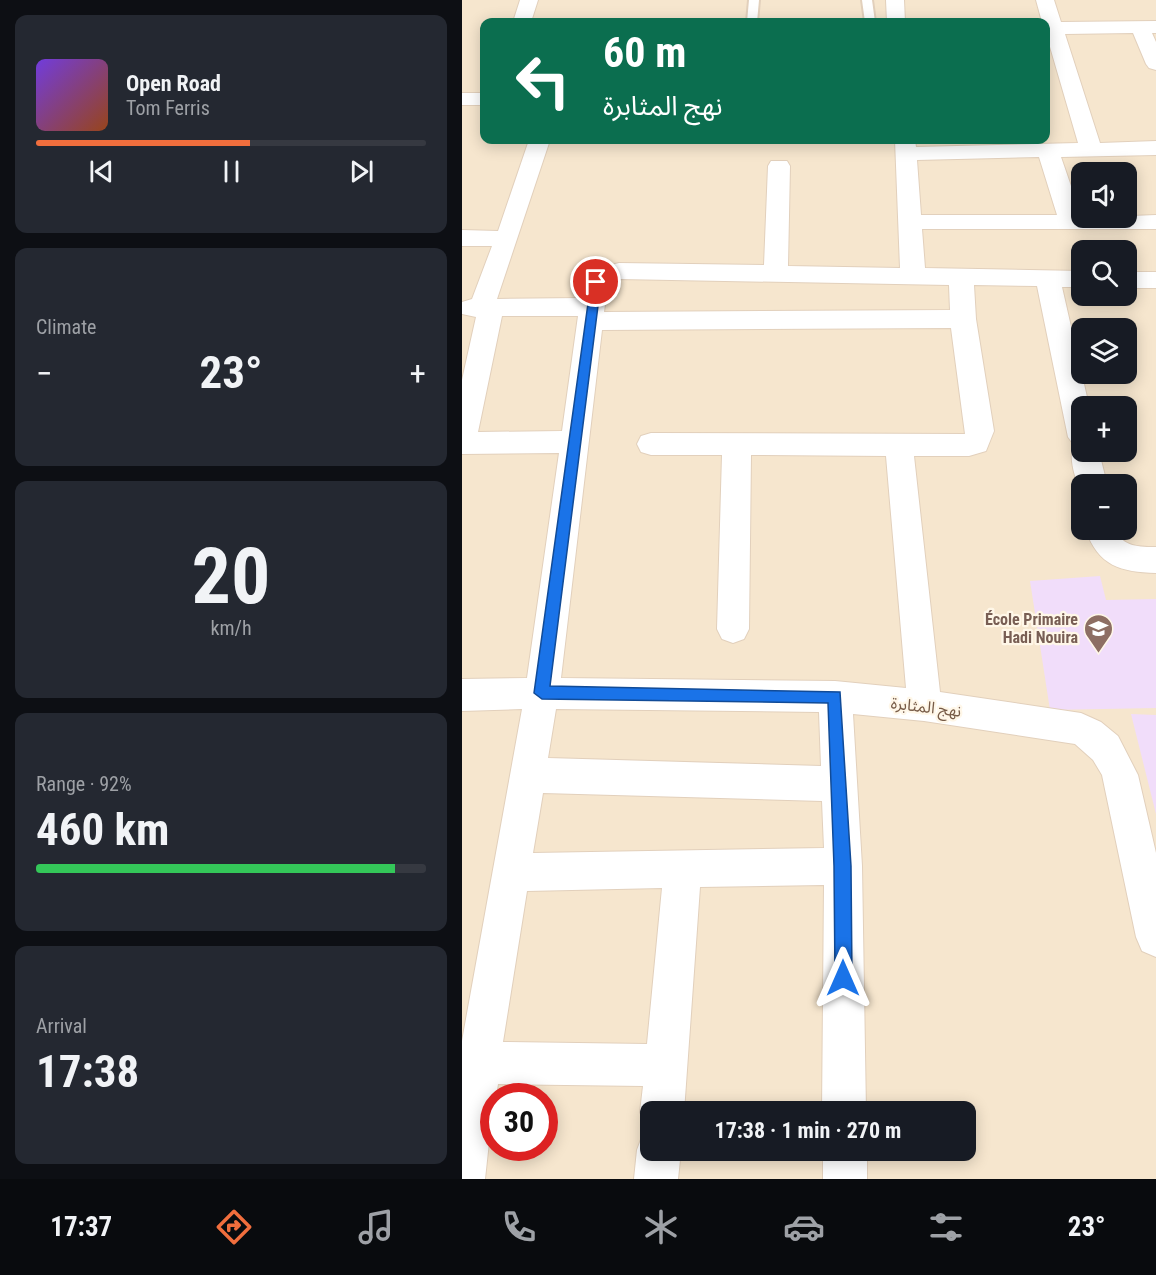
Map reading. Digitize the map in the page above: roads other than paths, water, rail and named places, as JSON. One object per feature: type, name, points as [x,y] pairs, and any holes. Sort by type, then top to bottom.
[{"type":"street","points":[[523,18],[529,0]]},
{"type":"street","points":[[895,0],[896,18]]},
{"type":"street","points":[[1045,0],[1091,149]]},
{"type":"street","points":[[1055,28],[1148,27],[1156,64]]},
{"type":"street","points":[[462,99],[480,99]]},
{"type":"street","points":[[539,144],[507,239],[478,308],[462,443],[575,442]]},
{"type":"street","points":[[913,274],[906,147],[1048,150],[1156,148]]},
{"type":"street","points":[[911,222],[1071,222],[1048,150]]},
{"type":"street","points":[[776,273],[779,166]]},
{"type":"street","points":[[1137,222],[1156,222]]},
{"type":"street","points":[[462,238],[507,239]]},
{"type":"street","points":[[463,1179],[480,1063],[475,1004],[511,872],[542,693],[596,282],[606,273],[913,274],[1071,279]]},
{"type":"street","points":[[651,444],[969,445],[976,443],[979,438],[963,319],[961,277]]},
{"type":"street","points":[[1048,279],[1073,396]]},
{"type":"street","points":[[1137,280],[1156,280]]},
{"type":"street","points":[[478,308],[592,314],[963,319]]},
{"type":"street","points":[[733,628],[737,444]]},
{"type":"street","points":[[899,444],[924,705]]},
{"type":"street","points":[[1103,540],[1111,551],[1125,558],[1156,560]]},
{"type":"street","name":"نهج المثابرة","points":[[462,695],[542,693],[835,697],[924,705],[1081,729],[1099,739],[1111,753],[1120,775],[1156,937]]},
{"type":"street","points":[[835,697],[843,866],[844,1101]]},
{"type":"street","points":[[528,776],[838,784]]},
{"type":"street","points":[[511,872],[843,866]]},
{"type":"street","points":[[663,1101],[683,868]]},
{"type":"street","points":[[480,1063],[666,1065]]},
{"type":"street","points":[[656,1179],[658,1161]]},
{"type":"street","points":[[845,1161],[845,1179]]},
{"type":"lane","points":[[752,18],[754,0]]},
{"type":"lane","points":[[867,0],[869,18]]},
{"type":"place","name":"École Primaire Hadi Nouira","points":[[1099,654]]}]
